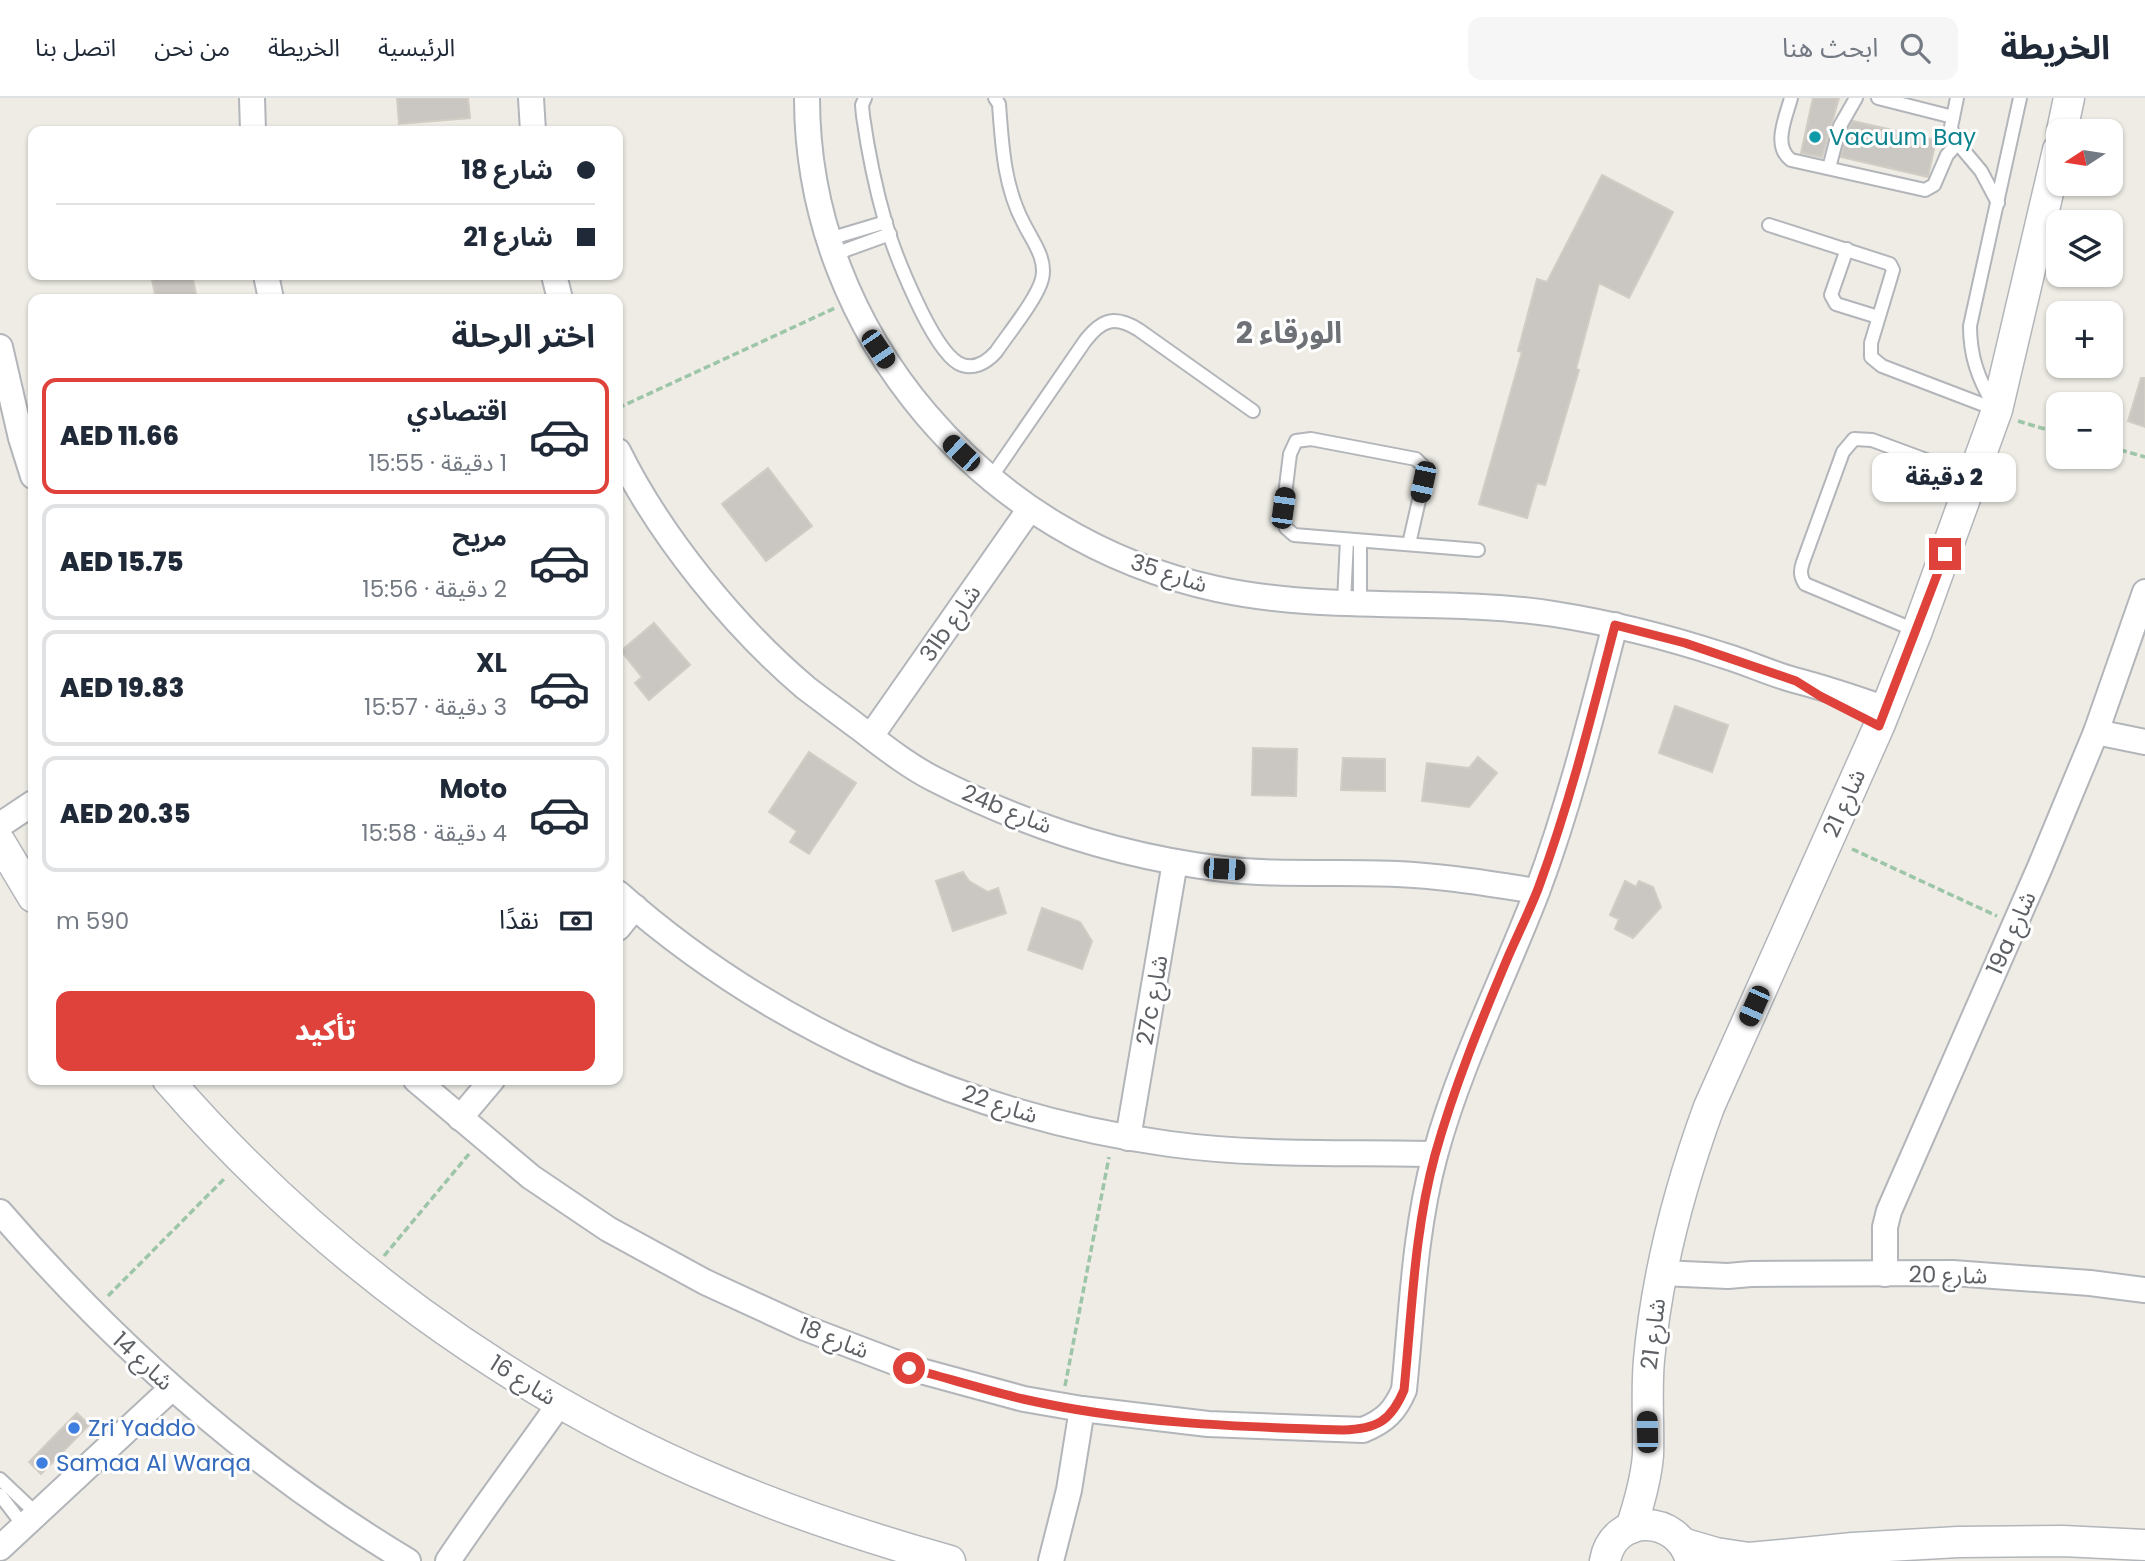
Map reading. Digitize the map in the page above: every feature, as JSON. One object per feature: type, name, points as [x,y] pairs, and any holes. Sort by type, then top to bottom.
[{"type":"street","points":[[252,98],[253,126]]},
{"type":"street","points":[[531,98],[533,126]]},
{"type":"street","name":"شارع 35","points":[[807,98],[811,156],[832,246],[853,299],[878,349],[910,396],[947,439],[990,480],[1029,510],[1088,544],[1164,574],[1216,589],[1283,600],[1502,607],[1615,625],[1677,641],[1796,681],[1814,684],[1882,717]]},
{"type":"street","points":[[2064,119],[2068,98]]},
{"type":"street","name":"شارع 21","points":[[1632,1528],[1648,1455],[1648,1363],[1663,1265],[1689,1160],[1709,1107],[1882,717],[1917,631],[1996,413],[2047,196]]},
{"type":"street","points":[[0,347],[28,460]]},
{"type":"street","name":"24b شارع","points":[[623,462],[658,518],[701,578],[749,634],[806,687],[932,778],[1010,814],[1091,842],[1175,862],[1281,873],[1396,874],[1449,878],[1537,891]]},
{"type":"street","name":"31b شارع","points":[[871,736],[1029,510]]},
{"type":"street","name":"19a شارع","points":[[1885,1273],[1885,1227],[1889,1211],[2096,732],[2145,592]]},
{"type":"street","name":"شارع 18","points":[[422,1085],[531,1177],[608,1229],[705,1282],[805,1328],[909,1368],[1024,1399],[1071,1407],[1208,1424],[1363,1430],[1382,1422],[1396,1408],[1404,1390],[1414,1262],[1435,1154],[1482,1022],[1537,891],[1577,772],[1615,625]]},
{"type":"street","points":[[2096,732],[2145,742]]},
{"type":"street","points":[[0,807],[28,794]]},
{"type":"street","points":[[0,825],[28,806]]},
{"type":"street","points":[[0,842],[28,889]]},
{"type":"street","name":"27c شارع","points":[[1121,1136],[1175,862]]},
{"type":"street","name":"شارع 22","points":[[626,900],[696,955],[762,998],[831,1036],[903,1070],[976,1098],[1051,1120],[1121,1136],[1219,1149],[1435,1154]]},
{"type":"street","name":"شارع 16","points":[[173,1085],[243,1160],[328,1240],[470,1347],[553,1399],[638,1444],[719,1482],[801,1514],[950,1561]]},
{"type":"street","points":[[460,1118],[488,1085]]},
{"type":"street","name":"شارع 14","points":[[0,1212],[92,1312],[171,1389],[304,1493],[408,1561]]},
{"type":"street","name":"شارع 20","points":[[1663,1265],[1751,1274],[1953,1273],[2022,1277],[2145,1290]]},
{"type":"street","points":[[0,1548],[171,1389]]},
{"type":"street","points":[[448,1561],[499,1487],[515,1469],[553,1399]]},
{"type":"street","points":[[1067,1561],[1071,1506],[1071,1407]]},
{"type":"street","name":"شارع 21","points":[[1648,1455],[1656,1492],[1681,1544]]},
{"type":"street","points":[[1052,1561],[1069,1490]]},
{"type":"street","points":[[463,1561],[483,1511]]},
{"type":"street","points":[[1602,1559],[1617,1537],[1643,1525],[1681,1544],[1745,1559],[1853,1548],[1958,1542],[2063,1541],[2145,1545]]},
{"type":"lane","points":[[865,98],[862,105],[869,152],[888,228],[921,308],[949,355],[960,364],[975,366],[988,361],[1035,293],[1043,270],[1041,257],[1013,197],[1006,171],[999,104],[995,98]]},
{"type":"lane","points":[[1791,98],[1780,143],[1782,150],[1791,160],[1925,190],[1934,185],[1947,155],[1957,144]]},
{"type":"lane","points":[[1829,168],[1840,126],[1856,98]]},
{"type":"lane","points":[[1878,98],[1953,117]]},
{"type":"lane","points":[[1957,98],[1951,133],[1957,144],[1981,170],[1998,203]]},
{"type":"lane","points":[[1996,413],[1973,365],[1970,345],[1972,316],[2020,98]]},
{"type":"lane","points":[[1769,225],[1847,248],[1892,267],[1870,350],[1871,358],[1876,363],[1996,413]]},
{"type":"lane","points":[[832,246],[888,228]]},
{"type":"lane","points":[[1847,248],[1831,295],[1833,300],[1836,304],[1878,317]]},
{"type":"lane","points":[[990,480],[1085,341],[1095,328],[1109,321],[1125,321],[1253,411]]},
{"type":"lane","points":[[1409,544],[1424,474],[1422,465],[1416,459],[1311,439],[1296,441],[1290,454],[1282,519],[1286,528],[1294,535],[1478,550]]},
{"type":"lane","points":[[1917,631],[1805,584],[1800,569],[1843,452],[1854,439],[1872,440],[1973,477]]},
{"type":"lane","points":[[1352,602],[1353,541]]},
{"type":"lane","points":[[0,1479],[29,1519]]},
{"type":"lane","points":[[0,1495],[29,1519]]},
{"type":"path","points":[[623,406],[853,299]]},
{"type":"path","points":[[1996,413],[2046,429]]},
{"type":"path","points":[[2123,451],[2145,457]]},
{"type":"path","points":[[1829,838],[2015,924]]},
{"type":"path","points":[[1071,1407],[1121,1136]]},
{"type":"path","points":[[370,1273],[482,1138]]},
{"type":"path","points":[[92,1312],[243,1160]]},
{"type":"building","points":[[397,98],[468,98],[470,118],[399,124]]},
{"type":"building","points":[[1813,98],[1839,98],[1822,157],[1801,153]]},
{"type":"building","points":[[1853,121],[1936,140],[1928,177],[1841,157],[1848,129]]},
{"type":"building","points":[[1602,175],[1673,212],[1629,298],[1599,283],[1576,369],[1579,370],[1545,485],[1537,483],[1527,518],[1479,504],[1522,352],[1518,351],[1537,279],[1547,282]]},
{"type":"building","points":[[152,280],[193,280],[196,294],[155,294]]},
{"type":"building","points":[[2141,378],[2145,378],[2145,427],[2128,421]]},
{"type":"building","points":[[768,468],[812,526],[766,561],[722,504]]},
{"type":"building","points":[[654,623],[690,665],[649,700],[635,683],[642,677],[623,653],[623,649]]},
{"type":"building","points":[[1675,706],[1728,725],[1712,772],[1659,753]]},
{"type":"building","points":[[1253,748],[1297,749],[1296,796],[1252,795]]},
{"type":"building","points":[[809,752],[856,783],[809,854],[790,842],[797,831],[769,812]]},
{"type":"building","points":[[1478,757],[1497,773],[1469,807],[1422,801],[1427,763],[1469,768]]},
{"type":"building","points":[[1343,758],[1385,759],[1385,791],[1341,790]]},
{"type":"building","points":[[963,872],[969,881],[988,892],[998,888],[1006,913],[953,931],[936,881]]},
{"type":"building","points":[[1625,881],[1636,887],[1639,881],[1653,887],[1661,907],[1633,938],[1615,929],[1619,919],[1610,915]]},
{"type":"building","points":[[1042,908],[1080,922],[1092,941],[1082,969],[1028,950]]},
{"type":"building","points":[[77,1413],[89,1425],[41,1474],[29,1462]]},
{"type":"place","name":"Vacuum Bay","points":[[1815,137]]},
{"type":"place","name":"Zri Yaddo","points":[[74,1428]]},
{"type":"place","name":"Samaa Al Warqa","points":[[42,1463]]},
{"type":"district","name":"الورقاء 2","points":[[1289,332]]},
{"type":"route","points":[[909,1368],[1024,1399],[1145,1418],[1272,1428],[1343,1430],[1363,1430],[1382,1422],[1396,1408],[1404,1390],[1414,1262],[1435,1154],[1457,1088],[1508,956],[1537,891],[1558,832],[1577,772],[1615,625],[1685,643],[1796,681],[1879,726],[1945,554]]}]
